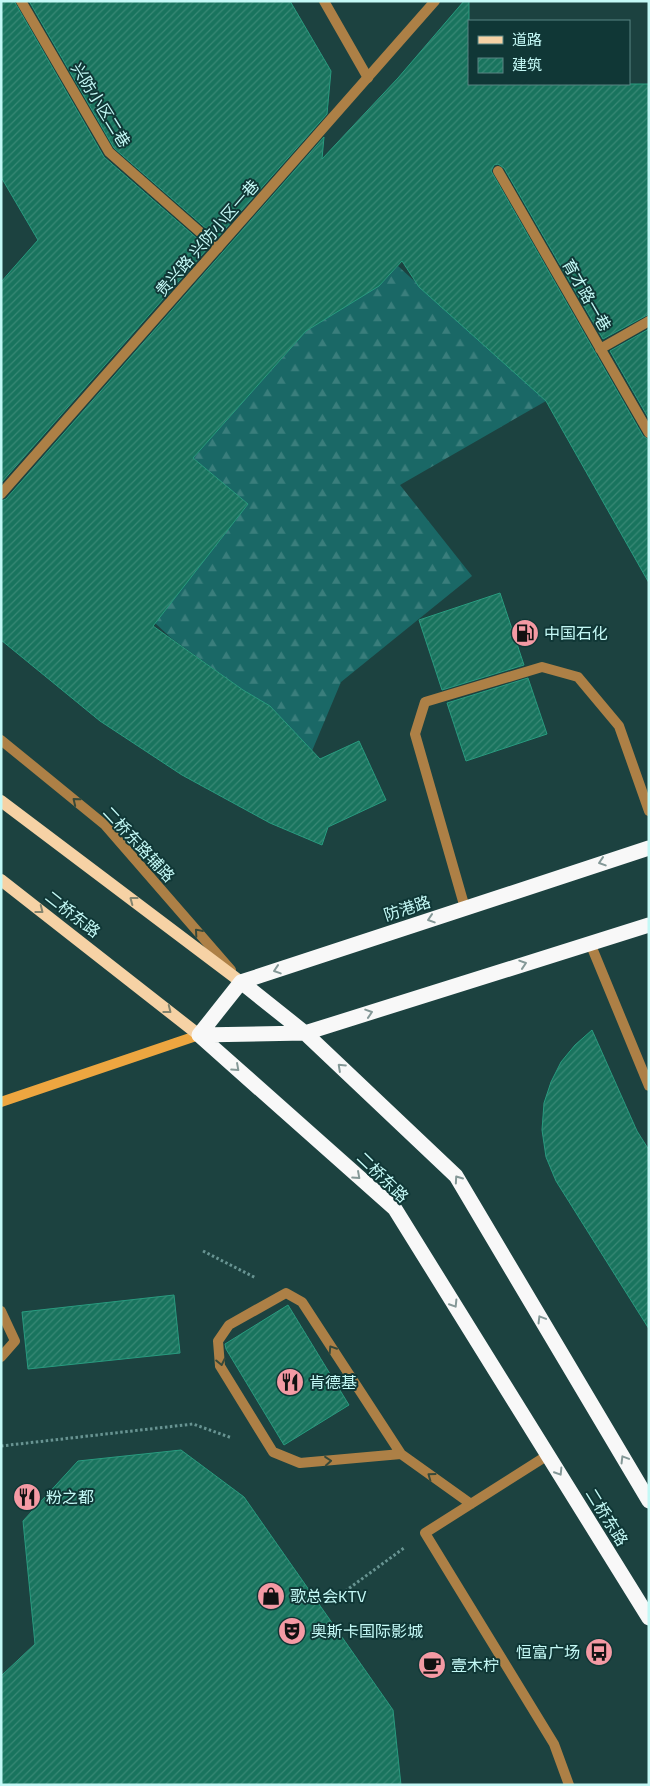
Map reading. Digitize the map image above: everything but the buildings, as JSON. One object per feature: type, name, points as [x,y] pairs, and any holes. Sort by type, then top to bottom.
[{"type":"highway","name":"防港路","points":[[242,982],[649,848]]},
{"type":"highway","points":[[200,1035],[305,1033],[649,925]]},
{"type":"highway","points":[[200,1035],[242,982],[305,1033],[456,1176],[649,1500]]},
{"type":"highway","name":"二桥东路","points":[[200,1035],[395,1209],[649,1618]]},
{"type":"main road","points":[[1,801],[242,982]]},
{"type":"main road","name":"二桥东路","points":[[1,880],[200,1035]]},
{"type":"street","name":"兴防小区二巷","points":[[21,1],[109,152],[218,248]]},
{"type":"street","points":[[324,1],[368,78]]},
{"type":"street","name":"贵兴路 兴防小区一巷","points":[[1,494],[435,1]]},
{"type":"street","name":"育才路一巷","points":[[498,171],[649,433]]},
{"type":"street","points":[[600,349],[649,321]]},
{"type":"street","points":[[465,908],[415,734],[425,702],[542,667],[578,677],[619,726],[649,811]]},
{"type":"street","name":"二桥东路辅路","points":[[1,740],[105,825],[242,982]]},
{"type":"street","points":[[590,943],[649,1086]]},
{"type":"street","points":[[1,1102],[200,1035]]},
{"type":"street","points":[[401,1454],[300,1464],[272,1452],[220,1366],[218,1341],[229,1325],[286,1293],[302,1302],[401,1454],[470,1504]]},
{"type":"street","points":[[1,1311],[15,1342],[1,1357]]},
{"type":"street","points":[[548,1455],[425,1533],[554,1744],[569,1785]]},
{"type":"path","points":[[203,1251],[286,1293]]},
{"type":"path","points":[[1,1446],[193,1424],[272,1452]]},
{"type":"path","points":[[329,1604],[425,1533]]},
{"type":"green space","points":[[398,266],[546,401],[400,485],[472,576],[341,682],[312,751],[270,706],[243,690],[171,638],[155,623],[248,504],[193,458],[306,331],[381,284]]},
{"type":"place","name":"中国石化","points":[[525,633]]},
{"type":"place","name":"肯德基","points":[[290,1382]]},
{"type":"place","name":"粉之都","points":[[27,1497]]},
{"type":"place","name":"歌总会KTV","points":[[271,1596]]},
{"type":"place","name":"奥斯卡国际影城","points":[[292,1631]]},
{"type":"place","name":"恒富广场","points":[[599,1652]]},
{"type":"place","name":"壹木柠","points":[[432,1665]]}]
